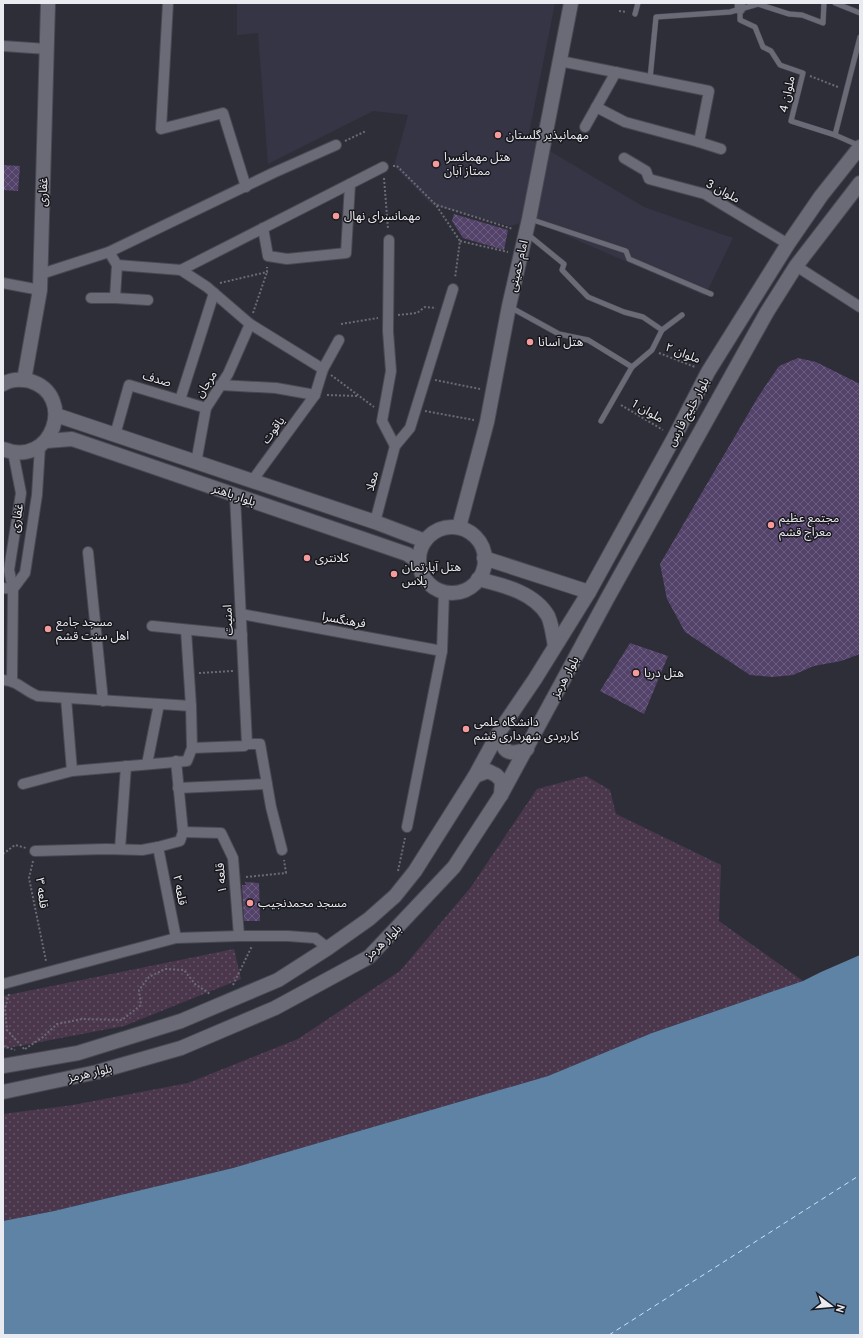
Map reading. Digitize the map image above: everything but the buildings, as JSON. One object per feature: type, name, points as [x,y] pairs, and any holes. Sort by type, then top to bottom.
[{"type":"main road","name":"غفاری","points":[[24,380],[40,290],[48,3]]},
{"type":"main road","name":"امام خمینی","points":[[459,527],[487,422],[509,306],[529,219],[571,3]]},
{"type":"main road","name":"بلوار خلیج فارس","points":[[555,646],[589,592],[675,436],[708,372],[788,244],[821,196],[860,146]]},
{"type":"main road","name":"بلوار خلیج فارس","points":[[607,599],[767,312],[796,266],[859,189]]},
{"type":"main road","points":[[3,384],[15,380],[24,380],[34,383],[43,388],[52,400],[56,415],[53,429],[43,443]]},
{"type":"main road","name":"بلوار باهنر","points":[[56,415],[375,522],[425,541]]},
{"type":"main road","name":"بلوار باهنر","points":[[8,451],[22,453],[32,451],[43,443],[72,439],[407,554],[419,562]]},
{"type":"main road","points":[[459,527],[474,535],[483,549],[484,558],[482,573],[471,586],[462,591],[453,593],[444,592],[436,589],[424,578],[420,571],[420,551],[425,541],[440,529],[459,527]]},
{"type":"main road","points":[[484,558],[589,592]]},
{"type":"main road","points":[[478,579],[504,585],[534,600],[547,616],[553,631],[555,646]]},
{"type":"main road","name":"بلوار هرمز","points":[[3,1092],[97,1072],[181,1048],[275,1008],[369,957],[454,867],[501,795],[607,599]]},
{"type":"main road","name":"بلوار هرمز","points":[[3,1066],[78,1053],[181,1021],[278,980],[328,948],[369,919],[396,896],[415,871],[475,776],[499,732],[555,646]]},
{"type":"main road","points":[[499,732],[502,745],[508,751],[517,752],[527,749]]},
{"type":"main road","points":[[475,776],[488,771],[496,775],[502,781],[501,795]]},
{"type":"street","points":[[168,3],[161,129],[223,114],[246,187]]},
{"type":"street","points":[[3,46],[47,49]]},
{"type":"street","points":[[560,61],[709,91],[699,142]]},
{"type":"street","points":[[585,127],[616,72]]},
{"type":"street","points":[[596,107],[625,122],[721,149]]},
{"type":"street","points":[[41,274],[108,252],[336,145]]},
{"type":"street","name":"ملوان 3","points":[[624,158],[646,171],[648,178],[705,194],[788,244]]},
{"type":"street","points":[[181,270],[383,167]]},
{"type":"street","points":[[263,228],[268,256],[287,259],[346,253],[350,184]]},
{"type":"street","points":[[389,240],[388,331],[391,371],[382,421],[395,446],[410,428],[453,289]]},
{"type":"street","points":[[108,252],[117,265],[115,298]]},
{"type":"street","points":[[117,265],[181,270],[214,293],[250,324],[323,369]]},
{"type":"street","points":[[796,266],[860,307]]},
{"type":"street","points":[[3,284],[40,290]]},
{"type":"street","points":[[180,400],[214,293]]},
{"type":"street","points":[[91,298],[148,300]]},
{"type":"street","name":"مرجان","points":[[196,463],[206,408],[228,374],[250,324]]},
{"type":"street","name":"یاقوت","points":[[252,481],[315,395],[323,369],[339,340]]},
{"type":"street","name":"صدف","points":[[115,435],[129,385],[206,408]]},
{"type":"street","points":[[220,385],[276,388],[315,395]]},
{"type":"street","points":[[8,589],[25,573],[43,443]]},
{"type":"street","name":"معلا","points":[[375,522],[395,446]]},
{"type":"street","name":"غفاری","points":[[8,451],[20,493],[9,570],[8,680]]},
{"type":"street","name":"امنیت","points":[[235,495],[247,744]]},
{"type":"street","points":[[88,552],[102,700]]},
{"type":"street","points":[[407,827],[442,651],[444,592]]},
{"type":"street","name":"فرهنگسرا","points":[[241,614],[442,651]]},
{"type":"street","points":[[152,626],[242,635]]},
{"type":"street","points":[[23,784],[72,771],[187,761],[192,748],[192,706],[186,630]]},
{"type":"street","points":[[8,680],[38,696],[192,706]]},
{"type":"street","points":[[66,698],[72,771]]},
{"type":"street","points":[[147,764],[159,704]]},
{"type":"street","points":[[192,748],[260,744],[271,807],[282,850]]},
{"type":"street","points":[[35,851],[120,849],[142,850],[180,840],[183,832],[176,761]]},
{"type":"street","points":[[120,849],[126,766]]},
{"type":"street","points":[[178,788],[267,784]]},
{"type":"street","name":"قلعه ۱","points":[[183,832],[221,833],[233,858],[239,936]]},
{"type":"street","name":"قلعه ۲","points":[[158,847],[176,938]]},
{"type":"street","points":[[7,983],[176,938],[257,936],[315,938],[328,948]]},
{"type":"lane","points":[[635,14],[638,3]]},
{"type":"lane","points":[[650,79],[656,17],[730,12],[740,6],[758,4],[789,14],[802,15],[823,23],[824,3]]},
{"type":"lane","points":[[835,3],[860,13]]},
{"type":"lane","name":"ملوان 4","points":[[740,6],[740,20],[755,27],[763,47],[771,51],[780,64],[803,73],[791,121],[835,135],[860,146]]},
{"type":"lane","points":[[835,135],[860,37]]},
{"type":"lane","points":[[529,219],[626,251],[629,259],[711,294]]},
{"type":"lane","points":[[526,233],[564,264],[562,270],[588,297],[624,312],[643,317],[662,330]]},
{"type":"lane","points":[[509,306],[559,334],[588,340],[632,367]]},
{"type":"lane","points":[[601,421],[632,367],[652,350],[662,330],[682,314]]},
{"type":"path","points":[[803,73],[846,91]]},
{"type":"path","points":[[336,145],[366,131]]},
{"type":"path","points":[[389,240],[383,167],[397,166],[436,205],[460,241],[453,289]]},
{"type":"path","points":[[436,205],[526,233]]},
{"type":"path","points":[[460,241],[521,255]]},
{"type":"path","points":[[250,324],[267,272],[268,256]]},
{"type":"path","points":[[205,286],[267,272]]},
{"type":"path","name":"ملوان ۲","points":[[652,350],[708,372]]},
{"type":"path","points":[[323,369],[383,414]]},
{"type":"path","points":[[425,378],[493,392]]},
{"type":"path","points":[[315,395],[360,396]]},
{"type":"path","name":"ملوان 1","points":[[613,400],[675,436]]},
{"type":"path","points":[[415,409],[487,422]]},
{"type":"path","points":[[189,674],[244,670]]},
{"type":"path","points":[[396,878],[407,827]]},
{"type":"path","points":[[3,854],[15,845],[35,851]]},
{"type":"path","points":[[234,878],[286,873],[282,850]]},
{"type":"path","name":"قلعه ۳","points":[[35,851],[29,878],[48,972]]},
{"type":"path","points":[[233,986],[257,936]]},
{"type":"path","points":[[3,1046],[14,1050],[25,1049],[43,1037],[57,1024],[82,1019],[122,1020],[141,1005],[139,990],[150,977],[165,969],[184,970],[195,984],[214,997]]},
{"type":"path","points":[[7,983],[7,1030],[28,1053]]},
{"type":"shaded area","points":[[237,3],[555,3],[528,138],[644,207],[733,238],[705,296],[531,220],[510,226],[432,205],[394,166],[408,115],[373,111],[268,164],[258,33],[237,35]]},
{"type":"shaded area","points":[[586,776],[610,790],[616,814],[721,865],[719,921],[803,981],[652,1033],[548,1076],[233,1168],[54,1211],[3,1221],[3,1114],[73,1105],[188,1083],[298,1039],[400,971],[471,887],[537,789]]},
{"type":"shaded area","points":[[234,949],[241,979],[124,1026],[3,1049],[3,996]]},
{"type":"water","points":[[860,955],[860,1335],[3,1335],[3,1221],[54,1211],[233,1168],[548,1076],[652,1033],[803,981]]},
{"type":"ferry route","points":[[609,1335],[860,1175]]},
{"type":"place","name":"مهمانپذیر گلستان","points":[[498,135]]},
{"type":"place","name":"هتل مهمانسرا ممتاز آبان","points":[[436,164]]},
{"type":"place","name":"مهمانسرای نهال","points":[[336,216]]},
{"type":"place","name":"هتل آسانا","points":[[530,342]]},
{"type":"place","name":"مجتمع عظیم معراج قشم","points":[[771,525]]},
{"type":"place","name":"کلانتری","points":[[307,558]]},
{"type":"place","name":"هتل آپارتمان پلاس","points":[[394,574]]},
{"type":"place","name":"مسجد جامع اهل سنت قشم","points":[[48,629]]},
{"type":"place","name":"هتل دریا","points":[[636,673]]},
{"type":"place","name":"دانشگاه علمی کاربردی شهرداری قشم","points":[[466,729]]},
{"type":"place","name":"مسجد محمدنجیب","points":[[250,903]]}]
